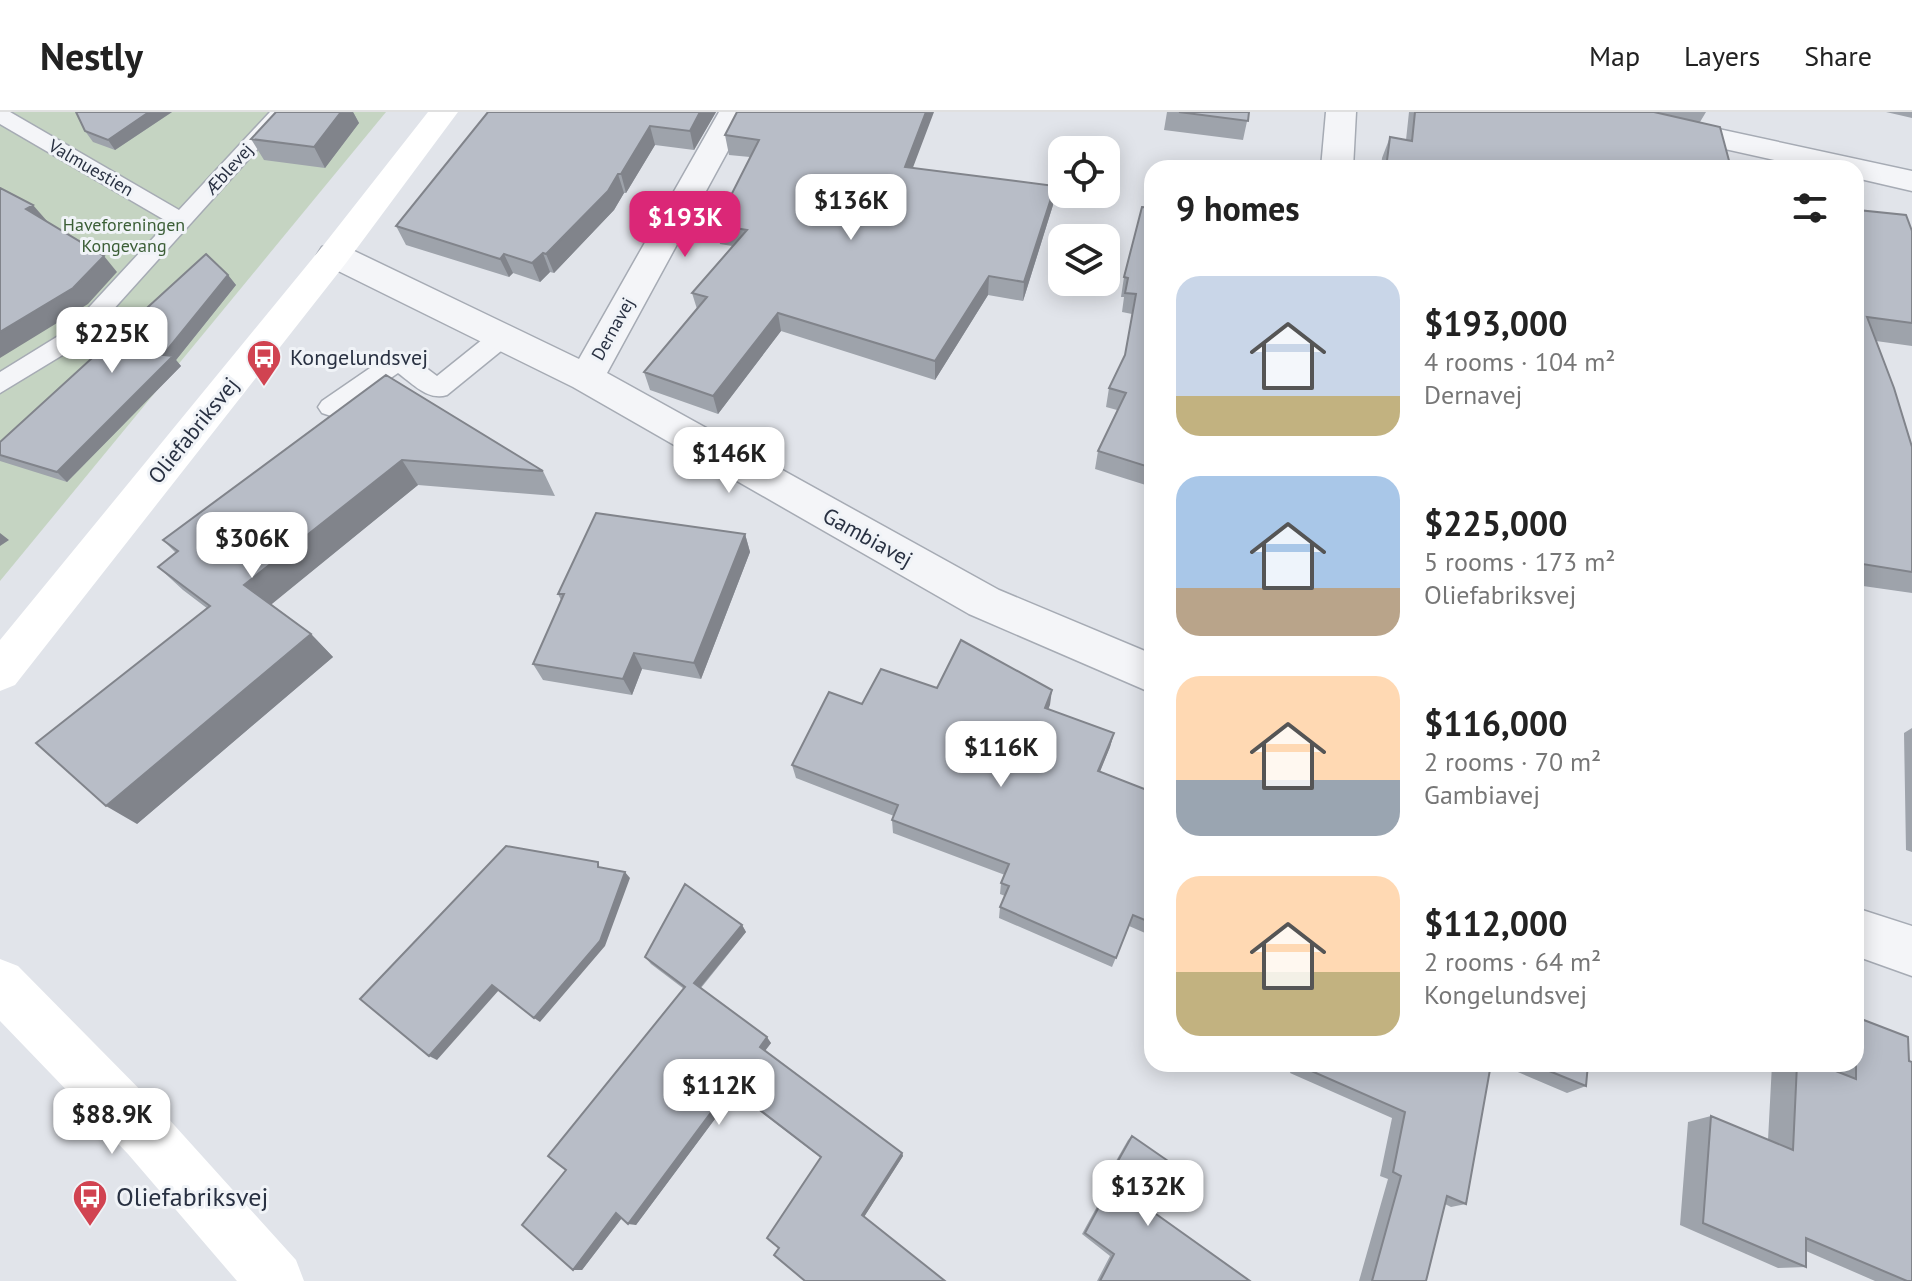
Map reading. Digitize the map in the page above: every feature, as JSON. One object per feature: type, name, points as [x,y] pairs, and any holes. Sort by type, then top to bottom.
[{"type":"street","name":"Oliefabriksvej","points":[[0,672],[334,255],[443,112]]},
{"type":"street","name":"Dernavej","points":[[586,378],[734,112]]},
{"type":"street","points":[[1338,160],[1341,112]]},
{"type":"street","points":[[1599,112],[1818,160]]},
{"type":"street","points":[[1864,170],[1912,181]]},
{"type":"street","name":"Gambiavej","points":[[334,255],[586,378],[984,602],[1144,671]]},
{"type":"street","points":[[1864,935],[1912,951]]},
{"type":"street","points":[[0,984],[147,1135],[275,1281]]},
{"type":"lane","name":"Æblevej","points":[[0,384],[76,336],[281,112]]},
{"type":"lane","name":"Valmuestien","points":[[0,115],[182,221]]},
{"type":"lane","points":[[331,407],[398,361],[438,389],[502,337]]},
{"type":"green space","name":"Haveforeningen Kongevang","points":[[0,112],[386,112],[0,581]]},
{"type":"building","points":[[76,112],[149,112],[108,140],[85,131]]},
{"type":"building","points":[[276,112],[341,112],[314,147],[251,139]]},
{"type":"building","points":[[488,112],[700,112],[690,131],[650,126],[608,191],[546,254],[543,253],[532,263],[504,254],[500,259],[396,226]]},
{"type":"building","points":[[737,112],[926,112],[905,167],[1048,185],[1048,208],[1024,282],[989,276],[935,361],[778,313],[713,396],[644,372],[707,297],[692,293],[747,230],[716,225],[759,140],[725,135]]},
{"type":"building","points":[[1179,112],[1249,112],[1248,121]]},
{"type":"building","points":[[1415,112],[1654,112],[1720,127],[1729,160],[1387,160],[1390,137],[1412,141]]},
{"type":"building","points":[[0,188],[33,205],[26,209],[104,256],[73,288],[0,332]]},
{"type":"building","points":[[1144,207],[1144,465],[1098,451],[1126,393],[1109,388],[1125,355],[1136,294],[1125,293],[1128,278],[1124,277]]},
{"type":"building","points":[[1864,211],[1906,215],[1912,231],[1912,323],[1867,317],[1912,447],[1912,572],[1864,564]]},
{"type":"building","points":[[206,254],[228,275],[163,355],[173,356],[57,472],[0,455],[0,442]]},
{"type":"building","points":[[386,375],[543,471],[402,460],[244,585],[311,634],[106,806],[36,743],[210,606],[158,567],[178,551],[163,540]]},
{"type":"building","points":[[596,513],[745,534],[694,663],[634,653],[623,679],[533,664],[564,594],[558,594]]},
{"type":"building","points":[[961,640],[1052,690],[1045,708],[1114,733],[1098,771],[1144,789],[1144,920],[1133,915],[1116,958],[1000,907],[1009,886],[1001,883],[1009,864],[892,820],[898,805],[792,765],[829,692],[862,704],[881,669],[937,688]]},
{"type":"building","points":[[506,846],[598,862],[598,867],[625,872],[600,941],[534,1018],[492,985],[429,1056],[360,999]]},
{"type":"building","points":[[685,884],[742,925],[694,983],[767,1037],[760,1047],[902,1153],[862,1215],[945,1281],[805,1281],[774,1255],[779,1248],[767,1238],[821,1157],[730,1087],[628,1224],[616,1213],[573,1270],[522,1225],[566,1170],[548,1156],[685,987],[645,957]]},
{"type":"building","points":[[1864,1020],[1908,1037],[1909,1061],[1912,1062],[1912,1281],[1806,1238],[1806,1267],[1703,1223],[1711,1116],[1793,1150],[1797,1072],[1838,1072],[1856,1079],[1856,1072],[1864,1072]]},
{"type":"building","points":[[1314,1072],[1490,1072],[1466,1204],[1447,1196],[1426,1281],[1372,1281],[1401,1176],[1393,1172],[1405,1112]]},
{"type":"building","points":[[1552,1072],[1587,1072],[1586,1086]]},
{"type":"building","points":[[1132,1136],[1171,1163],[1149,1209],[1250,1281],[1100,1281],[1114,1254],[1085,1233],[1109,1188],[1105,1184]]},
{"type":"place","name":"Kongelundsvej","points":[[264,388]]},
{"type":"place","name":"Oliefabriksvej","points":[[90,1228]]}]
